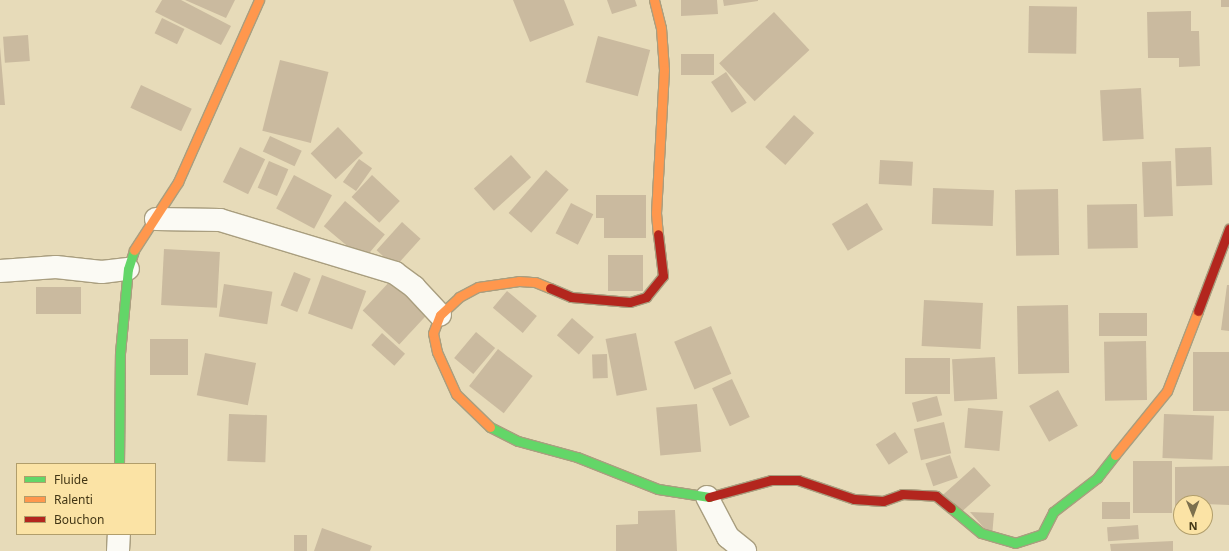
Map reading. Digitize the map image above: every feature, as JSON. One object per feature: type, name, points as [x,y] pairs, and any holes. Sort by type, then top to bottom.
[{"type":"street","points":[[119,463],[120,353],[128,269],[135,248],[156,219],[195,146],[259,0]]},
{"type":"street","points":[[654,0],[661,28],[664,70],[656,213],[664,276],[656,288],[646,297],[630,302],[613,302],[571,297],[534,282],[519,281],[478,287],[458,297],[440,315],[433,333],[436,352],[456,394],[487,426],[518,440],[577,457],[658,489],[707,497],[771,480],[798,480],[854,499],[883,501],[902,494],[936,496],[982,533],[1014,543],[1042,534],[1053,512],[1080,493],[1110,464],[1167,391],[1229,229]]},
{"type":"street","points":[[156,219],[220,220],[395,273],[414,287],[440,315]]},
{"type":"street","points":[[0,271],[56,267],[102,272],[128,269]]},
{"type":"street","points":[[707,497],[728,537],[745,551]]},
{"type":"street","points":[[118,551],[119,535]]},
{"type":"building","points":[[162,0],[181,0],[231,26],[221,45],[155,12]]},
{"type":"building","points":[[185,0],[235,0],[226,18]]},
{"type":"building","points":[[513,0],[564,0],[574,25],[530,42]]},
{"type":"building","points":[[607,0],[635,0],[637,6],[612,14]]},
{"type":"building","points":[[681,0],[717,0],[718,14],[681,16]]},
{"type":"building","points":[[723,0],[758,0],[758,1],[724,6]]},
{"type":"building","points":[[1221,0],[1229,0],[1229,7],[1221,7]]},
{"type":"building","points":[[1029,6],[1077,7],[1076,54],[1028,53]]},
{"type":"building","points":[[1191,11],[1191,31],[1199,31],[1200,66],[1179,67],[1179,58],[1148,58],[1147,12]]},
{"type":"building","points":[[774,12],[809,50],[755,101],[719,63]]},
{"type":"building","points":[[162,18],[184,29],[177,44],[155,33]]},
{"type":"building","points":[[28,35],[30,61],[5,63],[3,37]]},
{"type":"building","points":[[598,36],[650,50],[638,96],[586,82]]},
{"type":"building","points":[[0,47],[5,105],[0,105]]},
{"type":"building","points":[[681,54],[714,54],[714,75],[681,75]]},
{"type":"building","points":[[280,60],[329,72],[311,143],[262,131]]},
{"type":"building","points":[[726,72],[747,103],[732,113],[711,82]]},
{"type":"building","points":[[141,85],[192,109],[181,131],[130,108]]},
{"type":"building","points":[[1141,88],[1144,139],[1103,141],[1100,90]]},
{"type":"building","points":[[794,115],[814,133],[785,165],[765,147]]},
{"type":"building","points":[[338,127],[363,153],[336,179],[311,153]]},
{"type":"building","points":[[270,136],[302,151],[295,166],[263,151]]},
{"type":"building","points":[[240,147],[265,159],[248,194],[223,182]]},
{"type":"building","points":[[1211,147],[1212,185],[1176,186],[1175,148]]},
{"type":"building","points":[[511,155],[531,177],[494,211],[474,188]]},
{"type":"building","points":[[359,159],[372,168],[356,191],[343,182]]},
{"type":"building","points":[[880,160],[913,162],[912,186],[879,184]]},
{"type":"building","points":[[269,161],[288,169],[277,196],[258,188]]},
{"type":"building","points":[[1171,161],[1173,216],[1144,217],[1142,162]]},
{"type":"building","points":[[546,170],[569,190],[531,233],[509,213]]},
{"type":"building","points":[[294,175],[332,195],[314,229],[276,209]]},
{"type":"building","points":[[372,175],[400,201],[379,223],[352,197]]},
{"type":"building","points":[[933,188],[994,190],[993,226],[932,224]]},
{"type":"building","points":[[1058,189],[1059,255],[1016,256],[1015,190]]},
{"type":"building","points":[[596,195],[646,195],[646,238],[604,238],[604,218],[596,218]]},
{"type":"building","points":[[345,201],[385,234],[364,260],[324,226]]},
{"type":"building","points":[[571,203],[593,214],[578,245],[556,233]]},
{"type":"building","points":[[867,203],[883,230],[848,251],[832,224]]},
{"type":"building","points":[[1137,204],[1138,248],[1088,249],[1087,205]]},
{"type":"building","points":[[402,222],[421,239],[395,267],[377,250]]},
{"type":"building","points":[[164,249],[220,252],[217,308],[161,305]]},
{"type":"building","points":[[608,255],[643,255],[643,291],[608,291]]},
{"type":"building","points":[[294,272],[311,279],[297,312],[281,305]]},
{"type":"building","points":[[322,275],[366,291],[352,330],[308,314]]},
{"type":"building","points":[[392,279],[429,313],[399,345],[363,310]]},
{"type":"building","points":[[224,284],[272,292],[267,324],[219,317]]},
{"type":"building","points":[[1227,285],[1229,285],[1229,331],[1221,330]]},
{"type":"building","points":[[36,287],[81,287],[81,314],[36,314]]},
{"type":"building","points":[[507,291],[537,316],[523,333],[493,308]]},
{"type":"building","points":[[924,300],[983,303],[981,349],[922,346]]},
{"type":"building","points":[[1068,305],[1069,373],[1018,374],[1017,306]]},
{"type":"building","points":[[1099,313],[1147,313],[1147,336],[1099,336]]},
{"type":"building","points":[[572,318],[594,337],[579,354],[557,335]]},
{"type":"building","points":[[711,326],[731,374],[694,389],[674,342]]},
{"type":"building","points":[[476,332],[495,348],[473,374],[454,358]]},
{"type":"building","points":[[382,333],[405,354],[394,366],[371,345]]},
{"type":"building","points":[[636,333],[647,390],[617,396],[606,339]]},
{"type":"building","points":[[150,339],[188,339],[188,375],[150,375]]},
{"type":"building","points":[[1146,341],[1147,400],[1105,401],[1104,342]]},
{"type":"building","points":[[498,349],[533,376],[504,413],[469,386]]},
{"type":"building","points":[[1193,352],[1229,352],[1229,411],[1193,411]]},
{"type":"building","points":[[205,353],[256,363],[248,405],[197,395]]},
{"type":"building","points":[[607,354],[608,378],[593,379],[592,355]]},
{"type":"building","points":[[995,357],[997,399],[954,401],[952,359]]},
{"type":"building","points":[[905,358],[950,358],[950,394],[905,394]]},
{"type":"building","points":[[732,379],[750,417],[730,426],[712,388]]},
{"type":"building","points":[[1058,390],[1078,426],[1049,442],[1029,406]]},
{"type":"building","points":[[937,396],[942,415],[917,422],[912,403]]},
{"type":"building","points":[[697,404],[701,452],[660,455],[656,408]]},
{"type":"building","points":[[968,408],[1003,411],[999,451],[965,448]]},
{"type":"building","points":[[229,414],[267,415],[265,462],[227,461]]},
{"type":"building","points":[[1164,414],[1214,416],[1212,460],[1162,458]]},
{"type":"building","points":[[944,422],[951,453],[921,460],[914,429]]},
{"type":"building","points":[[895,432],[908,452],[889,465],[876,445]]},
{"type":"building","points":[[950,455],[958,478],[933,486],[925,463]]},
{"type":"building","points":[[1133,461],[1172,461],[1172,513],[1133,513]]},
{"type":"building","points":[[1229,466],[1229,505],[1213,504],[1213,495],[1175,495],[1175,467]]},
{"type":"building","points":[[974,467],[991,486],[955,518],[938,499]]},
{"type":"building","points":[[1102,502],[1130,502],[1130,519],[1102,519]]},
{"type":"building","points":[[675,510],[677,551],[616,551],[616,525],[638,524],[638,511]]},
{"type":"building","points":[[970,512],[994,513],[992,537]]},
{"type":"building","points":[[1138,525],[1139,539],[1108,541],[1107,527]]},
{"type":"building","points":[[322,528],[372,546],[370,551],[314,551]]},
{"type":"building","points":[[294,535],[307,535],[307,551],[294,551]]},
{"type":"building","points":[[1173,541],[1173,551],[1111,551],[1110,544]]},
{"type":"traffic: fast","points":[[119,463],[120,353],[128,269],[134,250]]},
{"type":"traffic: fast","points":[[490,427],[518,441],[577,457],[658,489],[709,497]]},
{"type":"traffic: fast","points":[[951,508],[981,533],[1015,543],[1042,534],[1053,512],[1097,478],[1115,455]]},
{"type":"traffic: slow","points":[[134,250],[178,182],[259,0]]},
{"type":"traffic: slow","points":[[654,0],[661,28],[664,70],[656,213],[658,234]]},
{"type":"traffic: slow","points":[[490,427],[456,394],[437,352],[433,333],[440,315],[459,297],[478,287],[519,281],[535,282],[550,288]]},
{"type":"traffic: slow","points":[[1115,455],[1167,391],[1198,311]]},
{"type":"traffic: jam","points":[[1198,311],[1229,229]]},
{"type":"traffic: jam","points":[[550,288],[571,297],[630,302],[646,297],[663,276],[658,234]]},
{"type":"traffic: jam","points":[[709,497],[771,480],[798,480],[854,499],[883,501],[902,494],[936,496],[951,508]]}]
